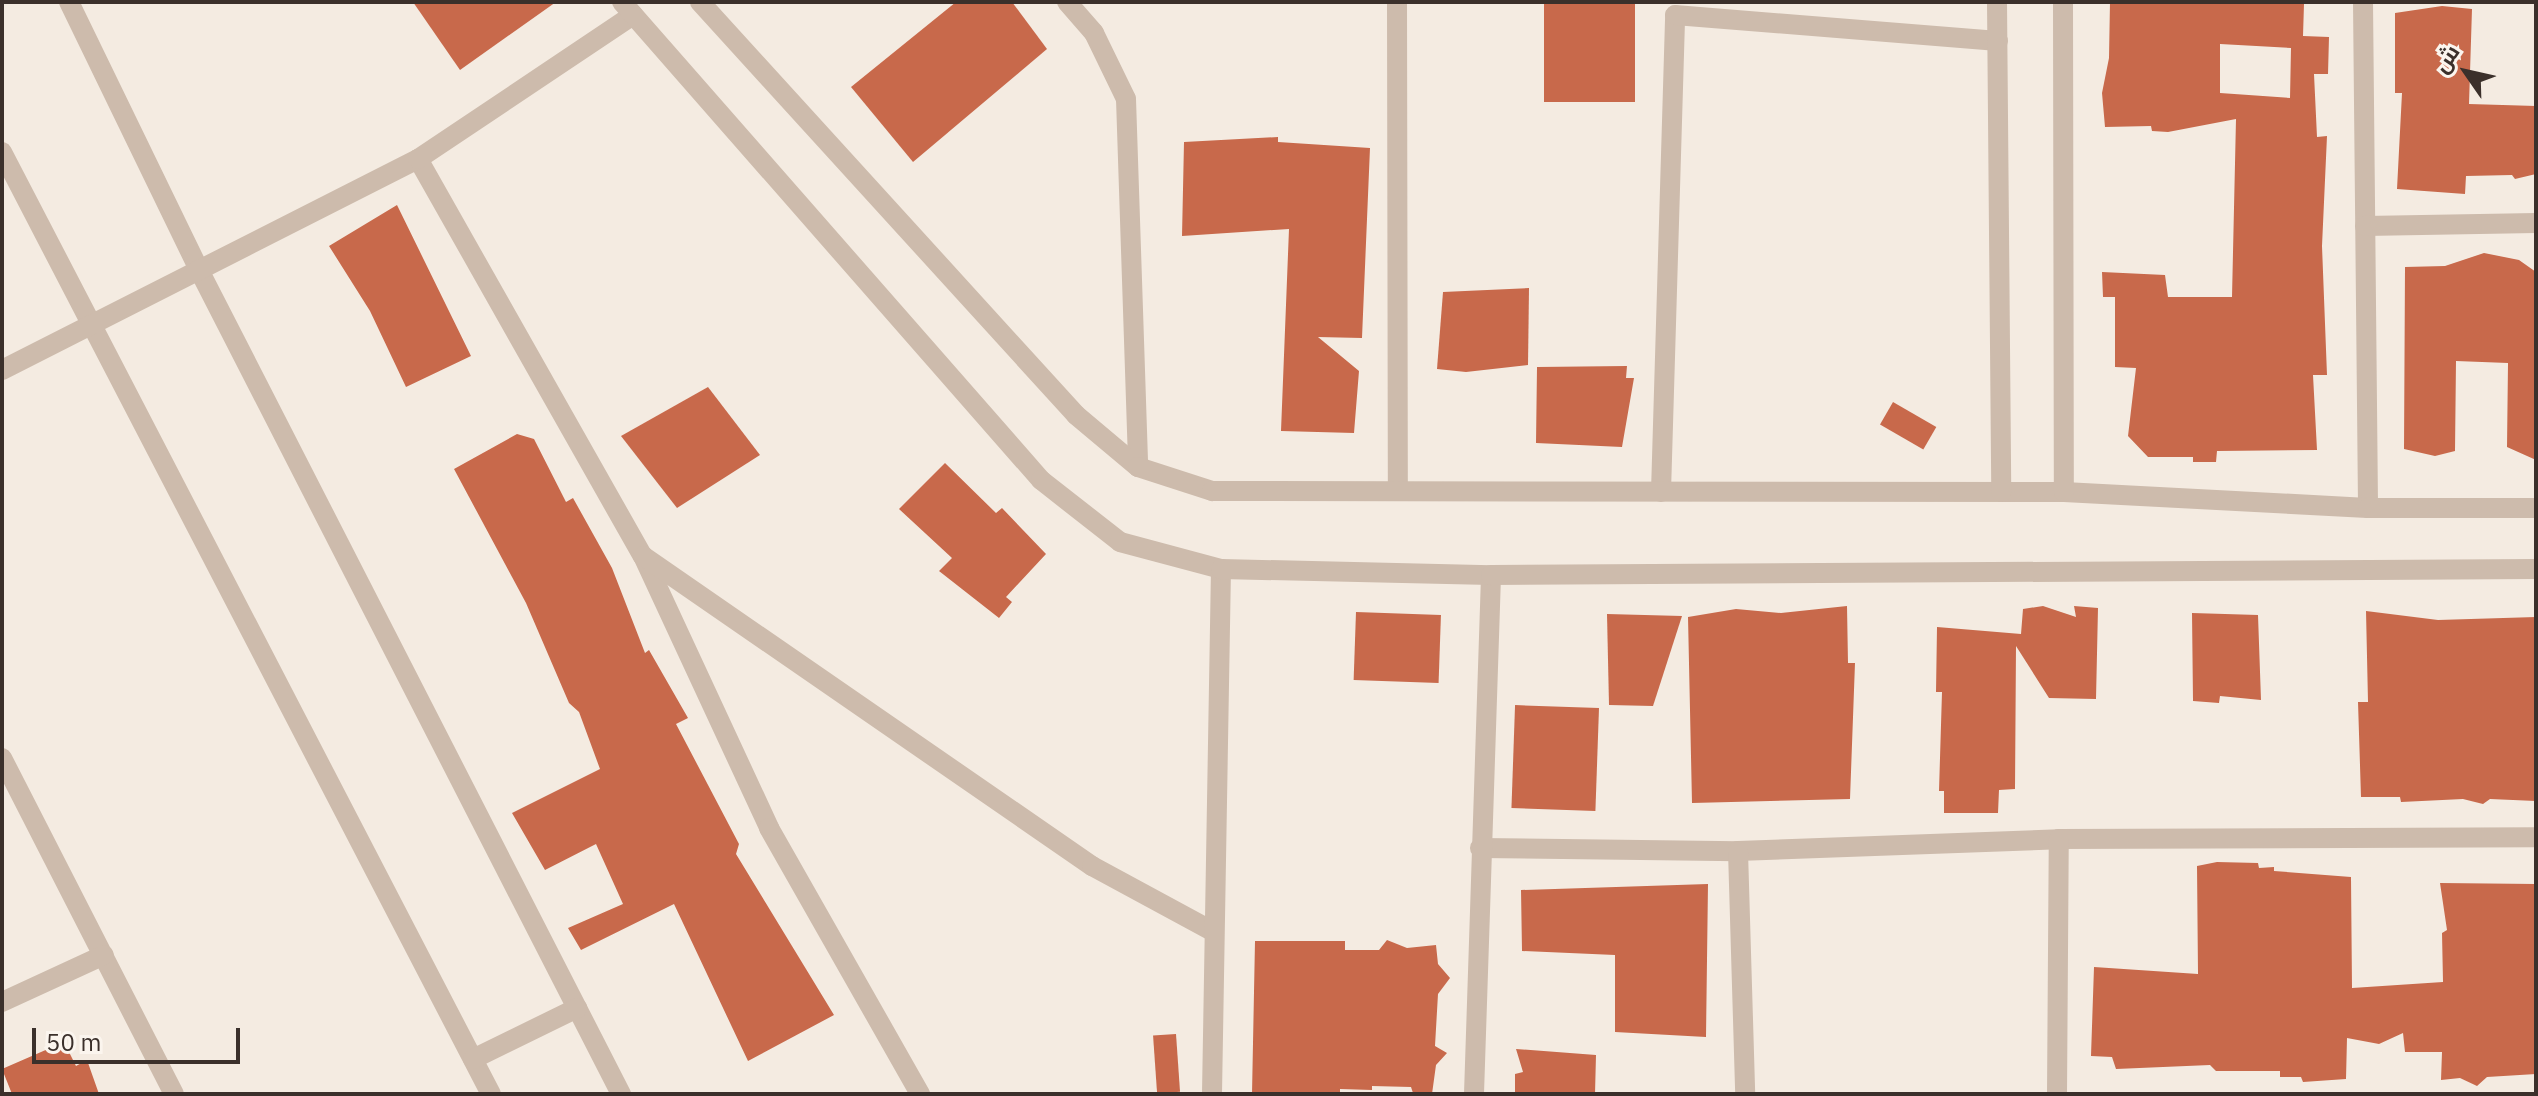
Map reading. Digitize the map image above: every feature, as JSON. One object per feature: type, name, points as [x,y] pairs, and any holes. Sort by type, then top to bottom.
[{"type":"street","points":[[69,2],[199,270],[621,1094]]},
{"type":"street","points":[[700,2],[1076,415],[1138,467],[1212,491],[2064,492],[2368,508],[2536,508]]},
{"type":"street","points":[[1067,2],[1094,33],[1126,99],[1138,467]]},
{"type":"street","points":[[1397,2],[1398,491]]},
{"type":"street","points":[[1997,2],[2001,492]]},
{"type":"street","points":[[2063,2],[2064,492]]},
{"type":"street","points":[[2363,2],[2368,508]]},
{"type":"street","points":[[2,370],[418,159],[627,8],[1041,480],[1120,542],[1221,569],[1491,575],[2536,569]]},
{"type":"street","points":[[1661,492],[1675,15],[1998,41]]},
{"type":"street","points":[[2,152],[491,1094]]},
{"type":"street","points":[[418,159],[643,556],[769,828],[920,1094]]},
{"type":"street","points":[[2365,226],[2536,223]]},
{"type":"street","points":[[643,556],[1092,866],[1212,931]]},
{"type":"street","points":[[1212,1094],[1212,931],[1221,569]]},
{"type":"street","points":[[1474,1094],[1491,575]]},
{"type":"street","points":[[2,758],[174,1094]]},
{"type":"street","points":[[1480,848],[1738,851],[2059,839],[2536,837]]},
{"type":"street","points":[[2057,1094],[2059,839]]},
{"type":"street","points":[[1738,851],[1745,1094]]},
{"type":"street","points":[[2,1002],[104,955]]},
{"type":"street","points":[[473,1059],[577,1008]]},
{"type":"building","points":[[413,2],[556,2],[460,70]]},
{"type":"building","points":[[956,2],[1012,2],[1047,49],[913,162],[851,87]]},
{"type":"building","points":[[1544,2],[1635,2],[1635,102],[1544,102]]},
{"type":"building","points":[[2110,2],[2299,2],[2304,4],[2303,36],[2329,37],[2328,74],[2314,74],[2317,137],[2327,136],[2322,246],[2327,375],[2313,375],[2317,450],[2217,451],[2216,462],[2193,462],[2193,457],[2148,457],[2128,436],[2136,368],[2115,367],[2115,297],[2103,297],[2102,272],[2165,275],[2168,297],[2232,297],[2236,119],[2168,132],[2152,131],[2151,126],[2105,127],[2102,93],[2109,58]],"holes":[[[2220,44],[2291,48],[2290,98],[2220,93]]]},
{"type":"building","points":[[2442,6],[2472,9],[2469,104],[2536,106],[2536,174],[2515,179],[2512,175],[2466,176],[2465,194],[2397,189],[2402,93],[2395,93],[2395,13]]},
{"type":"building","points":[[1278,137],[1278,142],[1370,148],[1362,338],[1318,337],[1359,371],[1354,433],[1281,431],[1289,229],[1182,236],[1184,142]]},
{"type":"building","points":[[397,205],[471,356],[406,387],[370,311],[329,246]]},
{"type":"building","points":[[2484,253],[2519,260],[2536,272],[2536,460],[2507,447],[2508,363],[2456,361],[2455,451],[2435,456],[2404,449],[2405,267],[2445,266]]},
{"type":"building","points":[[1529,288],[1528,365],[1466,372],[1437,369],[1443,292]]},
{"type":"building","points":[[1627,366],[1626,378],[1634,378],[1622,447],[1536,443],[1537,367]]},
{"type":"building","points":[[708,387],[760,455],[677,508],[621,436]]},
{"type":"building","points":[[1893,402],[1936,427],[1923,450],[1880,425]]},
{"type":"building","points":[[517,434],[534,439],[566,502],[573,498],[612,568],[645,653],[649,650],[688,718],[676,724],[739,844],[736,854],[834,1015],[748,1061],[674,904],[581,950],[568,928],[623,904],[596,844],[545,870],[512,813],[600,769],[579,712],[569,703],[526,603],[454,469]]},
{"type":"building","points":[[945,463],[996,513],[1002,508],[1046,554],[1006,597],[1012,602],[999,618],[939,571],[952,558],[899,509]]},
{"type":"building","points":[[1847,606],[1848,663],[1855,663],[1850,799],[1692,803],[1688,617],[1736,609],[1781,613]]},
{"type":"building","points":[[2043,606],[2076,617],[2074,606],[2098,608],[2096,699],[2049,698],[2016,646],[2015,789],[1999,790],[1998,813],[1944,813],[1944,791],[1939,791],[1942,692],[1936,692],[1937,627],[2021,634],[2023,609]]},
{"type":"building","points":[[2366,611],[2438,620],[2536,617],[2536,801],[2490,799],[2483,804],[2463,799],[2401,802],[2400,797],[2361,797],[2358,702],[2368,702]]},
{"type":"building","points":[[1356,612],[1441,615],[1439,683],[1354,680]]},
{"type":"building","points":[[2192,613],[2258,615],[2261,700],[2220,696],[2219,703],[2193,701]]},
{"type":"building","points":[[1607,614],[1682,616],[1653,706],[1609,705]]},
{"type":"building","points":[[1515,705],[1599,708],[1595,811],[1511,808]]},
{"type":"building","points":[[2217,862],[2258,863],[2259,868],[2274,867],[2274,871],[2351,877],[2352,988],[2443,982],[2442,933],[2447,930],[2440,883],[2536,884],[2536,1074],[2487,1077],[2477,1086],[2460,1078],[2441,1080],[2442,1052],[2405,1052],[2403,1033],[2379,1044],[2347,1038],[2346,1079],[2303,1082],[2301,1077],[2280,1077],[2280,1071],[2216,1071],[2210,1065],[2116,1069],[2112,1057],[2091,1056],[2094,967],[2198,974],[2197,866]]},
{"type":"building","points":[[1708,884],[1706,1037],[1615,1032],[1615,955],[1522,951],[1521,890]]},
{"type":"building","points":[[1387,940],[1407,948],[1436,945],[1438,964],[1450,978],[1438,994],[1435,1046],[1447,1053],[1436,1065],[1432,1094],[1413,1093],[1411,1087],[1372,1086],[1372,1090],[1340,1089],[1340,1094],[1252,1094],[1255,941],[1345,941],[1345,950],[1379,950]]},
{"type":"building","points":[[1176,1034],[1180,1092],[1157,1093],[1153,1036]]},
{"type":"building","points":[[64,1042],[76,1066],[87,1060],[99,1094],[12,1094],[2,1069]]},
{"type":"building","points":[[1516,1049],[1596,1055],[1595,1094],[1515,1094],[1515,1074],[1523,1072]]}]
